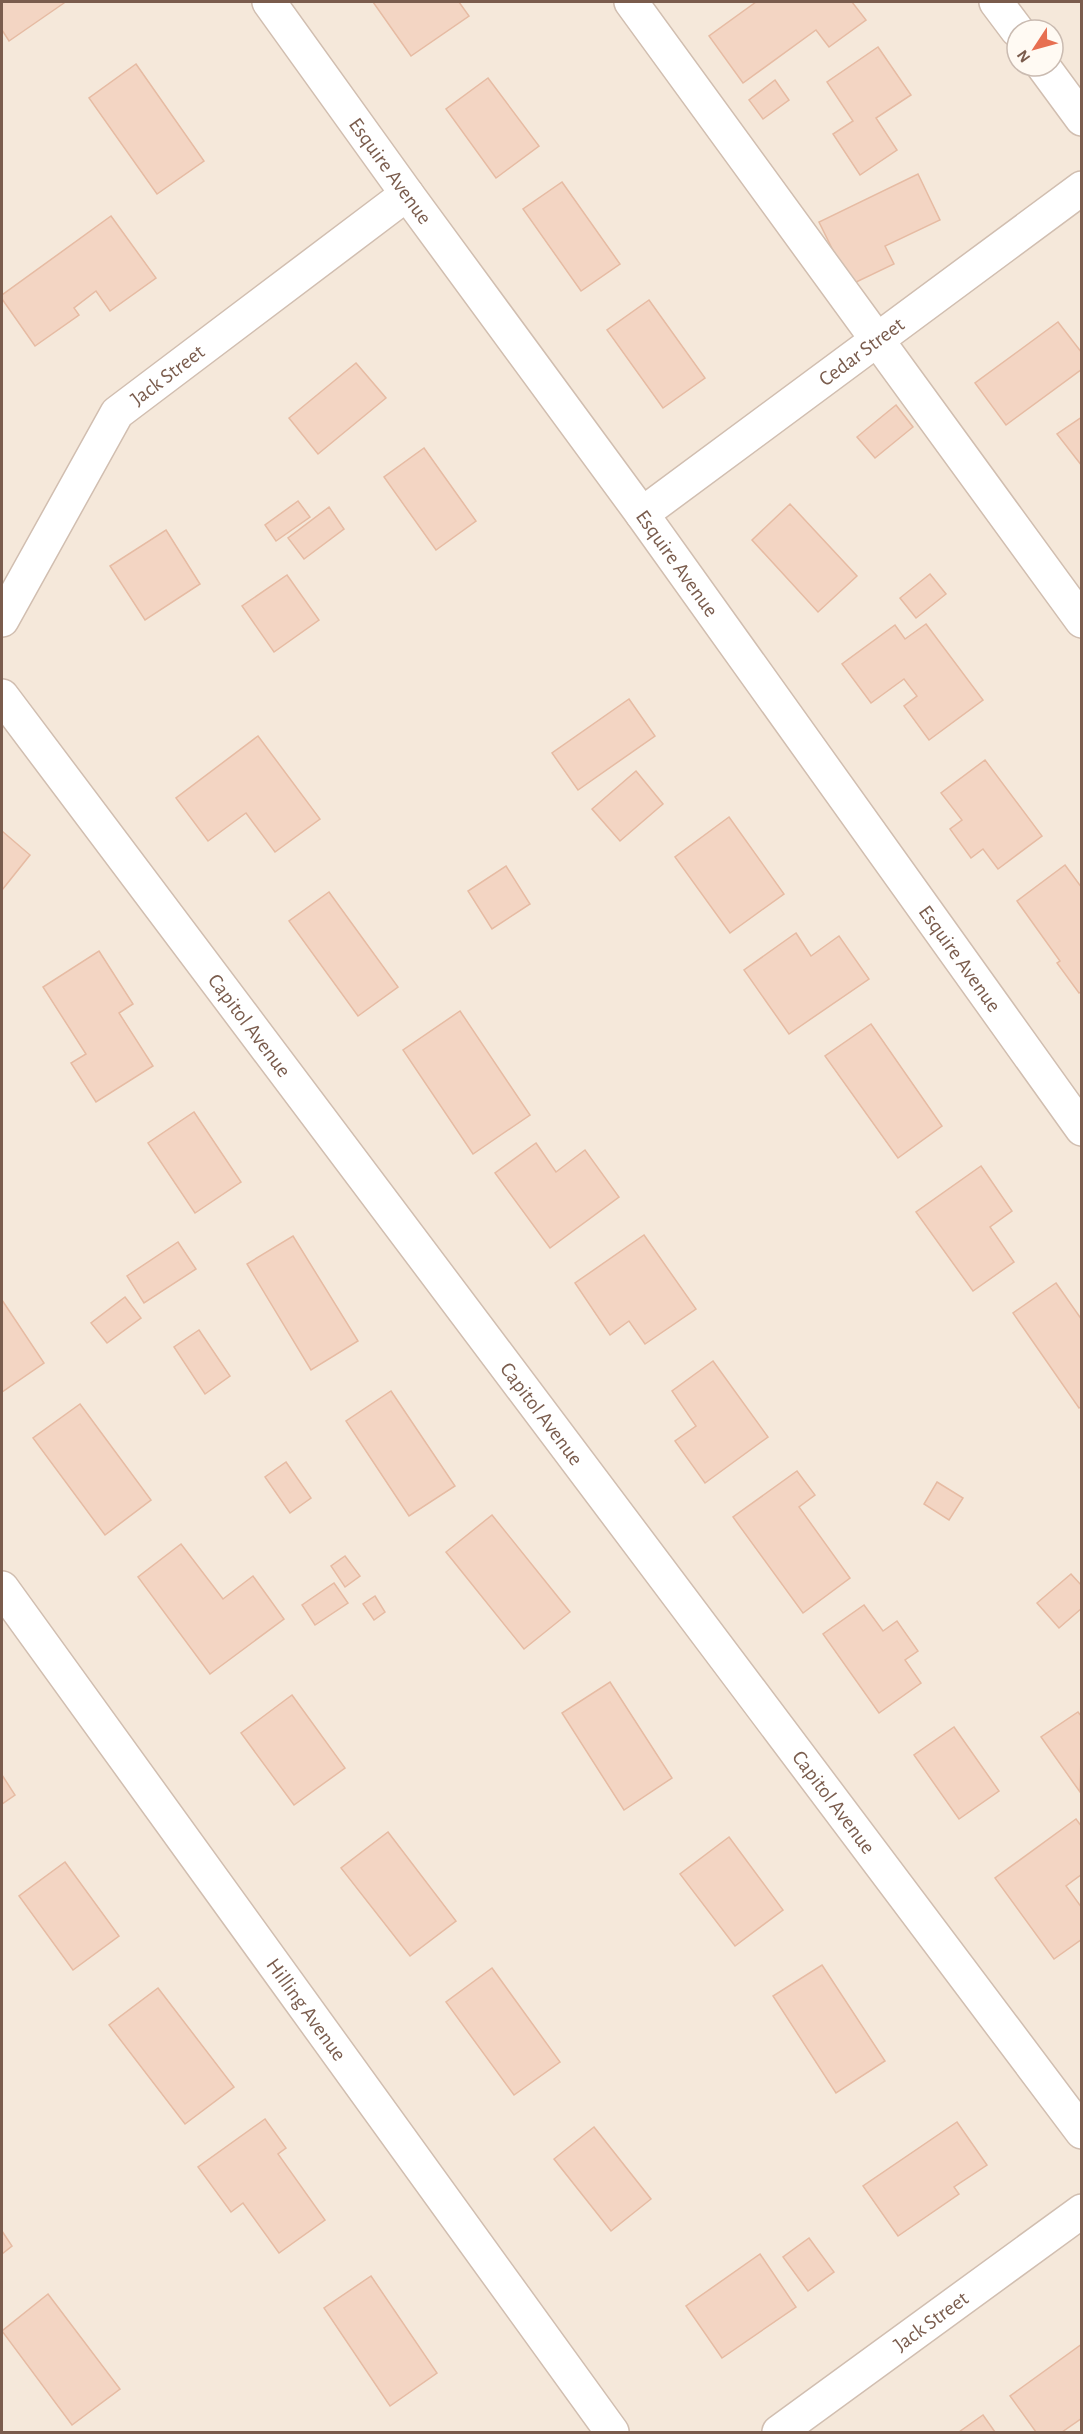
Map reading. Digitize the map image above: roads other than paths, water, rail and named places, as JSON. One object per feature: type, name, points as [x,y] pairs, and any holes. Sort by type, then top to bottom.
[{"type":"street","name":"Esquire Avenue","points":[[269,2],[642,514],[1082,1129]]},
{"type":"street","points":[[631,2],[1082,621]]},
{"type":"street","points":[[996,2],[1008,18]]},
{"type":"street","points":[[1052,78],[1082,119]]},
{"type":"street","name":"Cedar Street","points":[[642,514],[1082,188]]},
{"type":"street","name":"Jack Street","points":[[2,620],[117,413],[407,194]]},
{"type":"street","name":"Capitol Avenue","points":[[2,696],[1082,2132]]},
{"type":"street","name":"Hilling Avenue","points":[[2,1588],[612,2433]]},
{"type":"street","name":"Jack Street","points":[[779,2433],[1082,2211]]}]
